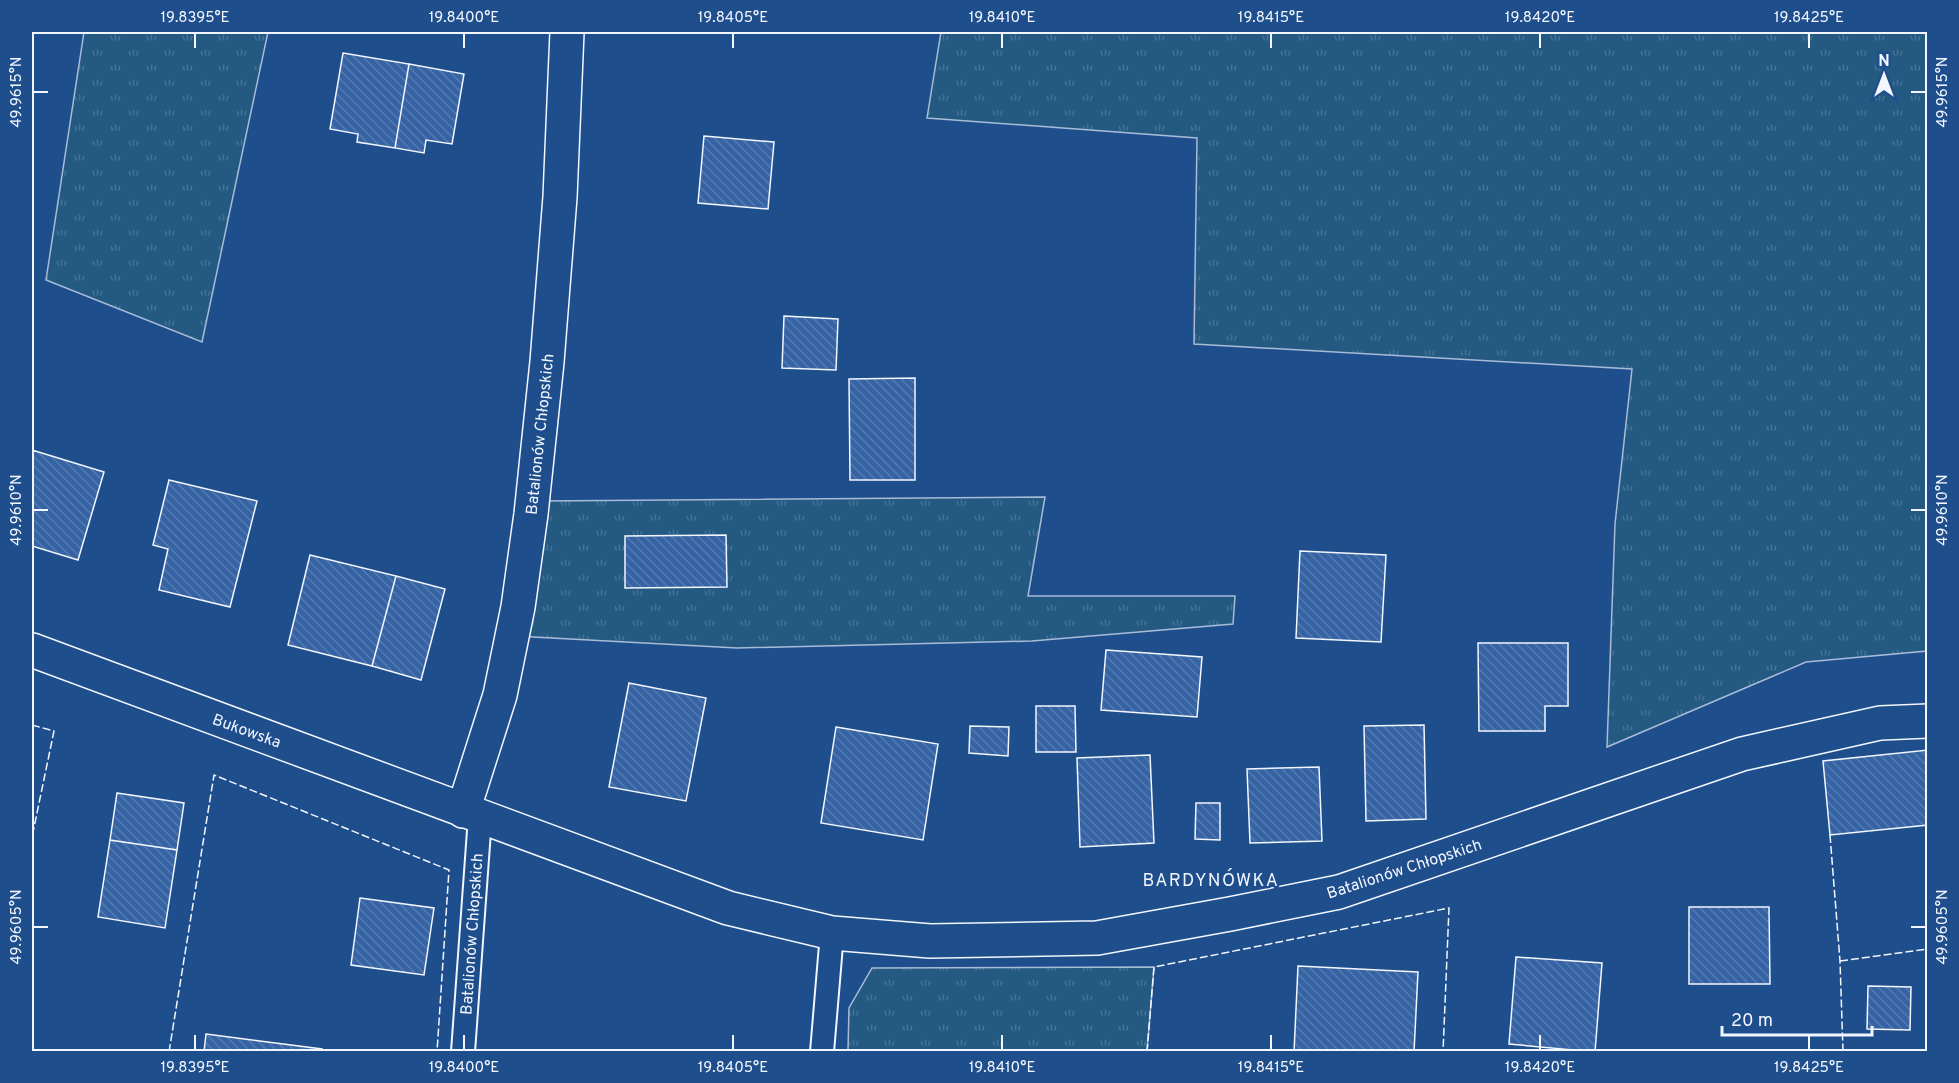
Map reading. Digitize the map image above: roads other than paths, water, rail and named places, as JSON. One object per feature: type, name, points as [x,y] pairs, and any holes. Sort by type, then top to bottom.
[{"type":"street","name":"Batalionów Chłopskich","points":[[567,32],[560,197],[547,362],[531,514],[518,607],[472,814],[728,908],[832,933],[930,941],[1097,938],[1339,892],[1742,754],[1880,723],[1928,721]]},
{"type":"street","name":"Bukowska","points":[[32,650],[472,814]]},
{"type":"lane","name":"Batalionów Chłopskich","points":[[463,1052],[472,814]]},
{"type":"lane","points":[[822,1052],[832,933]]},
{"type":"district","name":"BARDYNÓWKA","points":[[1211,880]]}]
